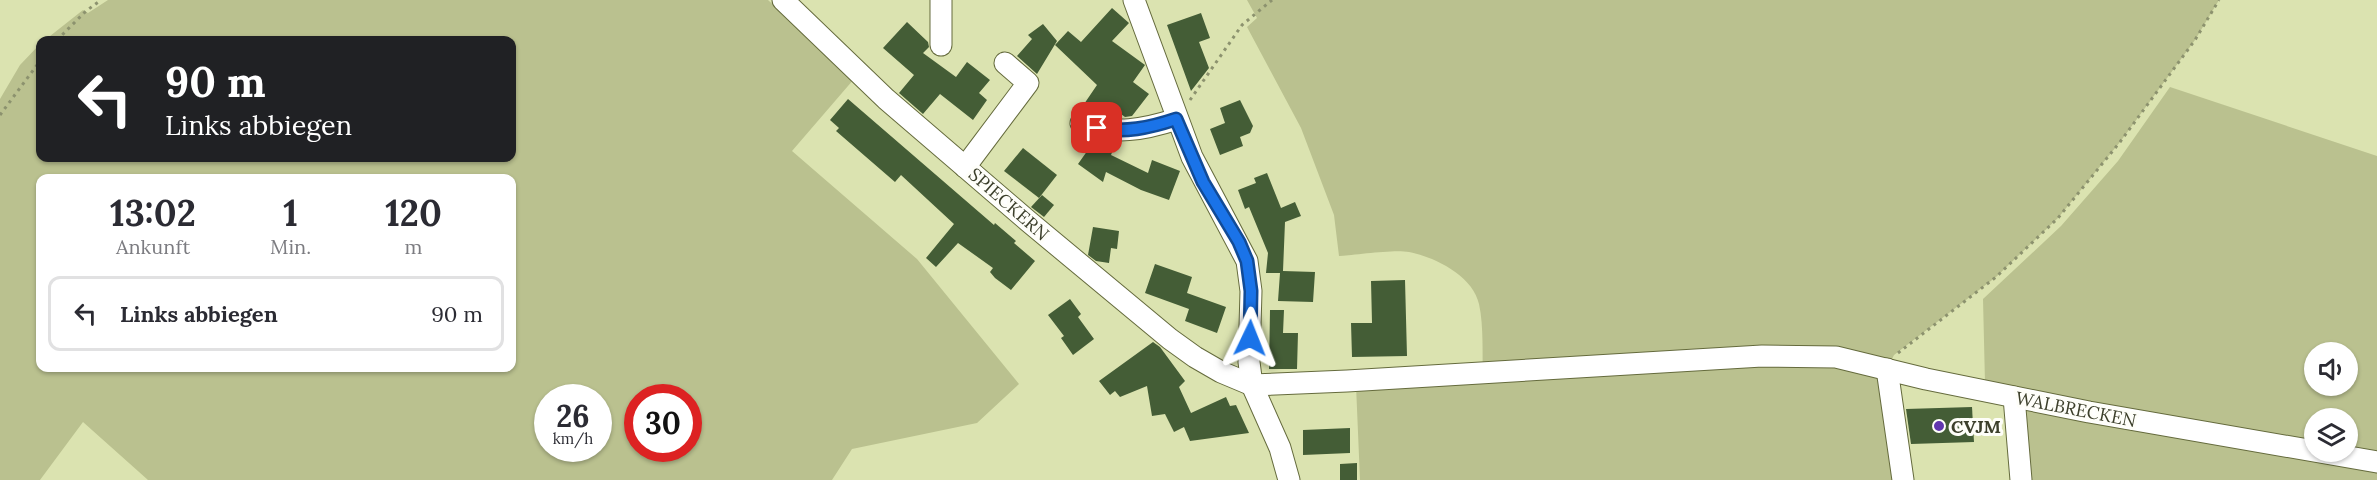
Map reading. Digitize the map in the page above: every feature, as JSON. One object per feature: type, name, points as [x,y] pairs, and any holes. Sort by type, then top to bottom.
[{"type":"street","name":"SPIECKERN","points":[[783,0],[858,74],[965,167],[1170,339],[1221,372],[1252,385],[1483,373]]},
{"type":"street","points":[[941,0],[941,45]]},
{"type":"street","points":[[1134,0],[1175,115],[1203,182],[1239,242],[1249,269],[1252,385],[1280,448],[1289,480]]},
{"type":"street","points":[[965,167],[1029,82],[1005,63]]},
{"type":"street","points":[[1081,123],[1097,128],[1124,131],[1152,127],[1175,115]]},
{"type":"street","name":"WALBRECKEN","points":[[1483,373],[1762,356],[1836,357],[2014,397],[2377,462]]},
{"type":"street","points":[[1887,369],[1902,480]]},
{"type":"street","points":[[2014,397],[2021,480]]},
{"type":"path","points":[[61,36],[86,11],[101,0]]},
{"type":"path","points":[[1175,115],[1195,94],[1242,25],[1272,0]]},
{"type":"path","points":[[1887,369],[1894,355],[1996,277],[2058,218],[2120,142],[2194,40],[2219,0]]},
{"type":"path","points":[[0,115],[36,66]]},
{"type":"green space","points":[[108,0],[768,0],[854,79],[792,151],[917,259],[1019,384],[977,423],[852,449],[832,480],[148,480],[83,422],[40,480],[0,480],[0,99],[20,65],[36,48],[36,162],[516,162],[516,36],[50,36],[83,10],[88,13]]},
{"type":"green space","points":[[1247,0],[2219,0],[2195,40],[2120,142],[2058,218],[1996,277],[1894,355],[1887,369],[1903,480],[1360,480],[1356,385],[1483,378],[1479,304],[1469,285],[1461,277],[1452,269],[1430,258],[1409,252],[1394,251],[1339,256],[1334,215],[1301,128],[1247,27],[1257,18]]},
{"type":"green space","points":[[2170,87],[2377,156],[2377,480],[2021,480],[2014,397],[1985,383],[1983,299],[2061,226],[2118,161]]},
{"type":"building","points":[[1112,8],[1129,23],[1112,41],[1145,65],[1133,82],[1149,94],[1132,116],[1125,117],[1114,109],[1107,116],[1090,112],[1082,107],[1097,85],[1055,45],[1068,31],[1081,42]]},
{"type":"building","points":[[1201,13],[1210,38],[1199,42],[1209,68],[1191,91],[1167,25]]},
{"type":"building","points":[[907,22],[928,42],[929,47],[923,53],[956,77],[967,62],[990,80],[979,93],[987,100],[973,120],[940,94],[923,114],[899,93],[914,75],[883,48]]},
{"type":"building","points":[[1043,24],[1057,41],[1037,74],[1017,56],[1032,39],[1028,35]]},
{"type":"building","points":[[848,99],[994,225],[995,223],[1016,241],[1014,243],[1035,261],[1011,290],[990,272],[993,268],[958,243],[936,267],[926,258],[954,224],[901,175],[895,182],[836,131],[839,128],[830,120]]},
{"type":"building","points":[[1240,100],[1253,126],[1250,133],[1240,137],[1243,146],[1220,155],[1210,129],[1225,123],[1220,108]]},
{"type":"building","points":[[1095,140],[1102,141],[1113,150],[1111,155],[1148,173],[1152,160],[1180,171],[1169,200],[1141,190],[1106,172],[1103,182],[1078,164]]},
{"type":"building","points":[[1023,148],[1057,175],[1039,198],[1004,171]]},
{"type":"building","points":[[1267,173],[1281,208],[1295,202],[1301,216],[1285,222],[1283,271],[1315,272],[1313,302],[1278,301],[1280,273],[1266,273],[1268,253],[1249,207],[1245,209],[1238,190],[1256,183],[1254,178]]},
{"type":"building","points":[[1042,195],[1054,205],[1044,217],[1031,207]]},
{"type":"building","points":[[1093,227],[1119,231],[1117,249],[1111,248],[1109,263],[1096,261],[1088,255]]},
{"type":"building","points":[[1155,264],[1192,277],[1187,293],[1226,307],[1217,333],[1185,321],[1189,309],[1145,293]]},
{"type":"building","points":[[1405,280],[1407,356],[1352,357],[1351,323],[1372,323],[1371,281]]},
{"type":"building","points":[[1070,299],[1081,314],[1078,317],[1094,339],[1073,355],[1061,338],[1064,336],[1048,315]]},
{"type":"building","points":[[1270,310],[1284,310],[1283,333],[1298,333],[1297,369],[1269,369]]},
{"type":"building","points":[[1153,342],[1160,347],[1185,381],[1179,387],[1191,413],[1226,397],[1230,406],[1236,405],[1249,433],[1190,441],[1184,427],[1174,432],[1165,414],[1152,416],[1147,386],[1120,397],[1115,391],[1110,395],[1099,381]]},
{"type":"building","name":"CVJM","points":[[1972,407],[1974,442],[1911,444],[1906,409]]},
{"type":"building","points":[[1350,428],[1350,453],[1303,455],[1303,430]]},
{"type":"building","points":[[1357,463],[1357,480],[1340,480],[1340,464]]},
{"type":"place","name":"CVJM","points":[[1939,426]]},
{"type":"route","points":[[1097,128],[1132,131],[1176,119],[1203,182],[1239,242],[1247,261],[1251,278],[1250,338]]}]
